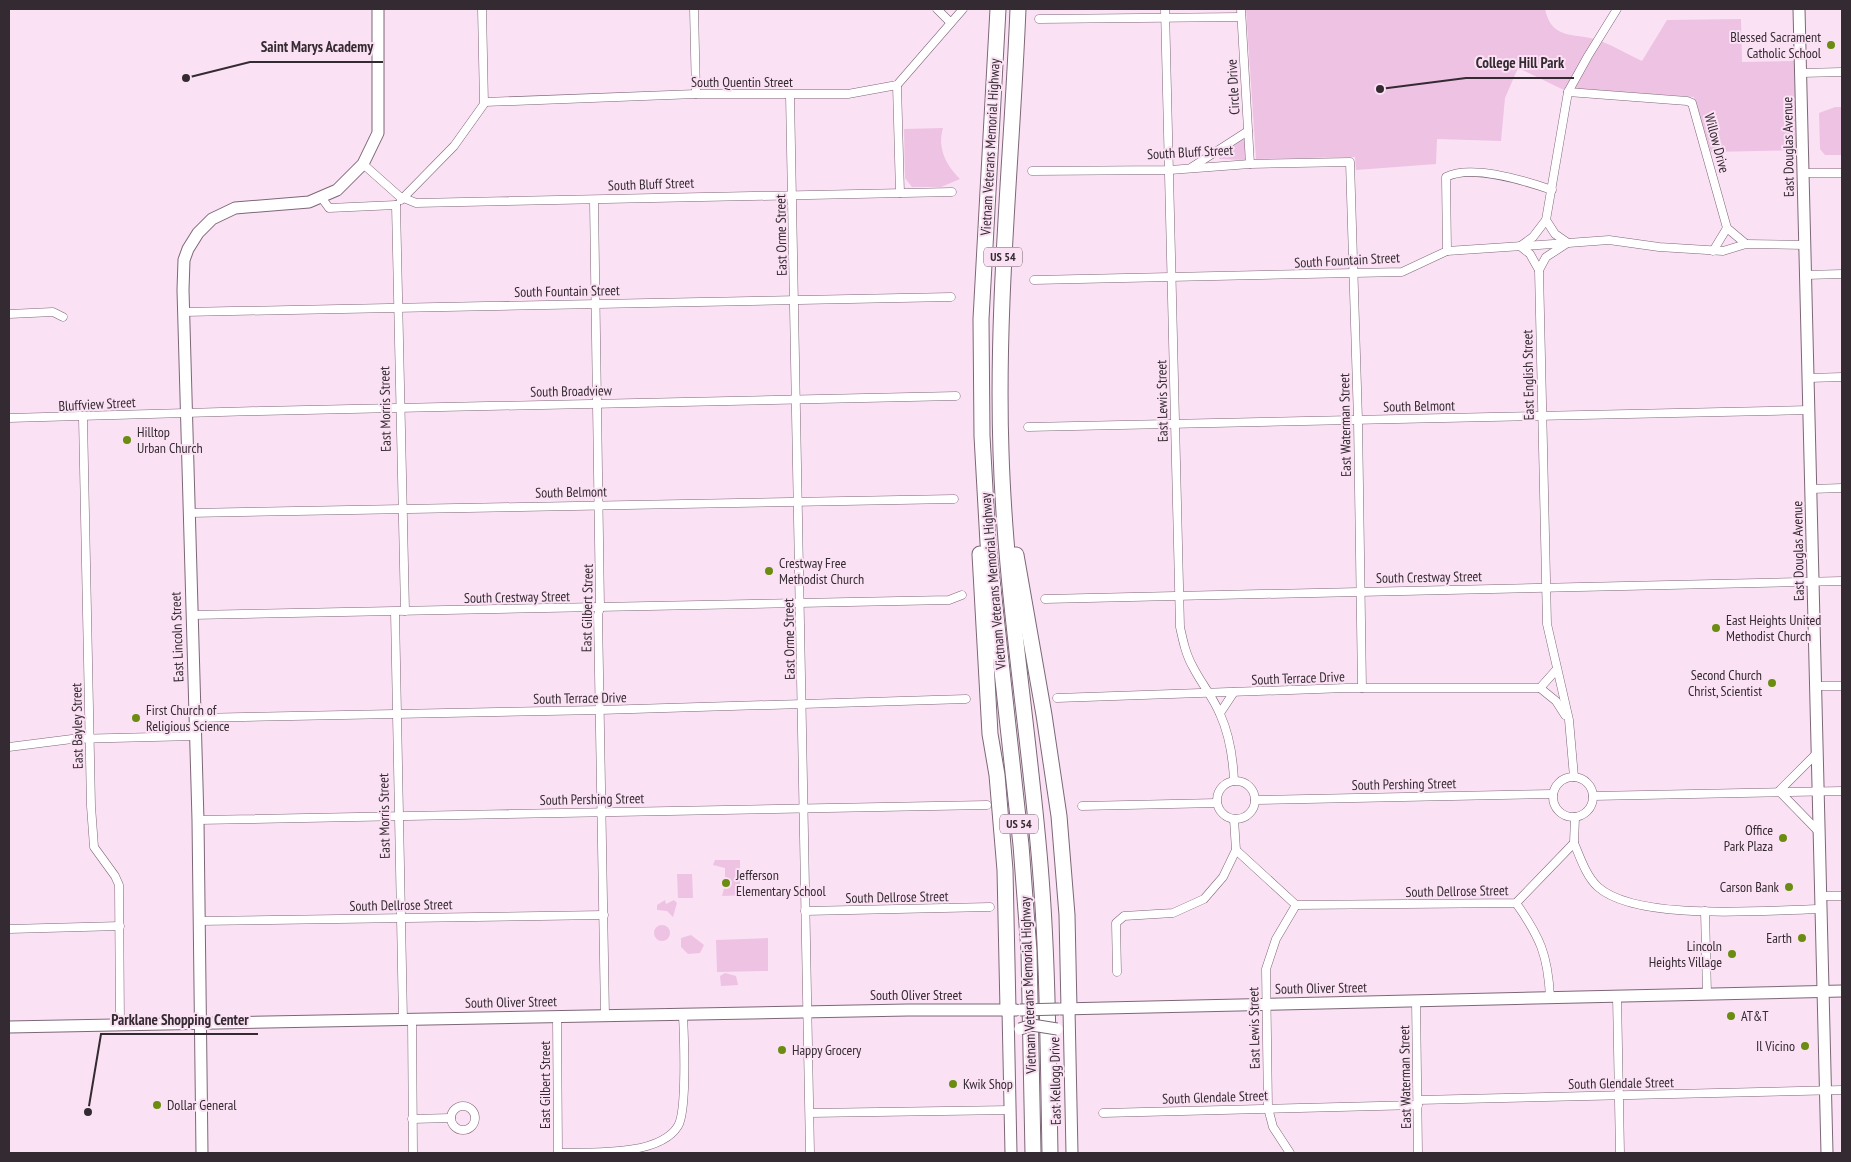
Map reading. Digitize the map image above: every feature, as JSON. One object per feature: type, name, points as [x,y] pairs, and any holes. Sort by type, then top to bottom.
[{"type":"highway","name":"Vietnam Veterans Memorial Highway","points":[[998,9],[981,319],[980,378],[985,495],[993,598],[1022,845],[1028,951],[1032,1153]]},
{"type":"highway","name":"Vietnam Veterans Memorial Highway","points":[[1018,9],[1002,311],[1000,394],[1004,505],[1043,904],[1050,1153]]},
{"type":"highway","points":[[985,495],[980,554],[982,605],[990,734],[997,775],[1014,1010]]},
{"type":"highway","points":[[1004,505],[1017,561],[1055,789],[1065,889],[1064,1009]]},
{"type":"main road","points":[[321,197],[337,190],[363,164],[378,133],[378,9]]},
{"type":"main road","name":"East Douglas Avenue","points":[[1799,9],[1827,1153]]},
{"type":"main road","name":"East Lincoln Street","points":[[202,1153],[198,820],[186,413],[184,260],[192,240],[212,219],[234,208],[309,202],[321,197]]},
{"type":"main road","name":"South Oliver Street","points":[[9,1027],[199,1025],[807,1012],[1014,1010],[1842,991]]},
{"type":"main road","name":"East Kellogg Drive","points":[[1064,1009],[1070,1045],[1072,1153]]},
{"type":"main road","points":[[1011,1153],[1010,1046],[1014,1010]]},
{"type":"main road","points":[[1010,1046],[1020,1029],[1032,1025],[1057,1029],[1070,1045]]},
{"type":"street","points":[[321,197],[329,208],[396,205],[454,146],[485,102],[482,9]]},
{"type":"street","points":[[694,9],[696,94]]},
{"type":"street","points":[[937,9],[950,22]]},
{"type":"street","points":[[900,193],[897,85],[963,9]]},
{"type":"street","name":"East Lewis Street","points":[[1165,9],[1180,627],[1185,649],[1193,667],[1220,712],[1231,746],[1234,781]]},
{"type":"street","points":[[1540,270],[1530,254],[1520,246],[1533,237],[1546,220],[1568,92],[1617,9]]},
{"type":"street","points":[[1039,19],[1166,18],[1241,13]]},
{"type":"street","name":"Circle Drive","points":[[1241,13],[1250,164]]},
{"type":"street","points":[[1801,72],[1842,72]]},
{"type":"street","name":"South Quentin Street","points":[[485,102],[696,94],[848,94],[897,85]]},
{"type":"street","name":"Willow Drive","points":[[1568,92],[1687,101],[1692,103],[1728,228]]},
{"type":"street","name":"East Orme Street","points":[[790,95],[810,1153]]},
{"type":"street","points":[[1191,168],[1248,131]]},
{"type":"street","name":"South Bluff Street","points":[[1032,171],[1170,170],[1250,164],[1350,162]]},
{"type":"street","name":"East Waterman Street","points":[[1350,162],[1358,420],[1362,688]]},
{"type":"street","name":"South Bluff Street","points":[[363,164],[403,198],[416,203],[594,201],[952,192]]},
{"type":"street","points":[[1447,251],[1446,177],[1454,173],[1477,172],[1552,190]]},
{"type":"street","points":[[1803,174],[1842,173]]},
{"type":"street","name":"East Gilbert Street","points":[[594,201],[600,504],[600,608],[598,615],[605,1016]]},
{"type":"street","name":"East Morris Street","points":[[396,205],[405,611]]},
{"type":"street","points":[[1540,270],[1546,257],[1568,243],[1555,234],[1546,220]]},
{"type":"street","points":[[1713,251],[1728,228],[1746,244]]},
{"type":"street","name":"South Fountain Street","points":[[1034,280],[1402,272],[1447,251],[1609,240],[1658,247],[1713,251],[1723,251],[1746,244],[1805,245]]},
{"type":"street","name":"East English Street","points":[[1540,270],[1547,624],[1569,720],[1574,777]]},
{"type":"street","points":[[1806,275],[1842,274]]},
{"type":"street","name":"South Fountain Street","points":[[184,312],[795,298],[951,297]]},
{"type":"street","points":[[9,314],[53,312],[63,317]]},
{"type":"street","points":[[1809,378],[1842,377]]},
{"type":"street","name":"South Broadview","points":[[186,413],[956,396]]},
{"type":"street","name":"South Belmont","points":[[1028,427],[1810,410]]},
{"type":"street","name":"Bluffview Street","points":[[9,418],[83,418],[186,413]]},
{"type":"street","name":"East Bayley Street","points":[[83,418],[94,847],[119,885],[120,1026]]},
{"type":"street","points":[[1811,489],[1842,488]]},
{"type":"street","name":"South Belmont","points":[[189,513],[954,499]]},
{"type":"street","name":"South Crestway Street","points":[[1045,599],[1842,581]]},
{"type":"street","name":"South Crestway Street","points":[[192,615],[801,604],[949,600],[962,595]]},
{"type":"street","name":"East Morris Street","points":[[395,612],[401,918],[412,1119],[412,1153]]},
{"type":"street","points":[[1557,669],[1540,688],[1556,701],[1569,720]]},
{"type":"street","points":[[1816,686],[1842,686]]},
{"type":"street","name":"South Terrace Drive","points":[[1057,698],[1362,688],[1540,688]]},
{"type":"street","points":[[1220,712],[1234,692]]},
{"type":"street","name":"South Terrace Drive","points":[[195,718],[600,710],[966,699]]},
{"type":"street","points":[[9,747],[90,739],[195,736]]},
{"type":"street","points":[[1779,791],[1818,752]]},
{"type":"street","points":[[1574,777],[1588,783],[1592,796],[1591,806],[1587,811],[1574,817],[1563,814],[1558,810],[1553,794],[1561,781],[1574,777]]},
{"type":"street","points":[[1234,781],[1247,784],[1255,800],[1247,815],[1234,819],[1223,814],[1217,803],[1218,792],[1222,786],[1234,781]]},
{"type":"street","points":[[1779,791],[1819,832]]},
{"type":"street","points":[[1592,796],[1842,791]]},
{"type":"street","name":"South Pershing Street","points":[[1255,800],[1553,794]]},
{"type":"street","points":[[1082,806],[1217,803]]},
{"type":"street","name":"South Pershing Street","points":[[198,820],[987,805]]},
{"type":"street","points":[[1574,817],[1574,843],[1582,863],[1597,887],[1628,904],[1680,911],[1822,909]]},
{"type":"street","points":[[1117,972],[1116,923],[1119,918],[1124,916],[1173,913],[1190,907],[1204,899],[1223,877],[1236,850],[1234,819]]},
{"type":"street","name":"South Dellrose Street","points":[[1296,905],[1516,903],[1574,843]]},
{"type":"street","points":[[1236,850],[1296,905]]},
{"type":"street","points":[[1821,896],[1842,896]]},
{"type":"street","points":[[1516,903],[1543,948],[1549,968],[1550,997]]},
{"type":"street","name":"East Lewis Street","points":[[1290,1153],[1273,1127],[1268,1108],[1266,969],[1276,939],[1296,905]]},
{"type":"street","name":"South Dellrose Street","points":[[805,910],[990,907]]},
{"type":"street","points":[[1705,911],[1707,994]]},
{"type":"street","name":"South Dellrose Street","points":[[198,922],[604,915]]},
{"type":"street","points":[[9,929],[120,926]]},
{"type":"street","points":[[1617,996],[1620,1153]]},
{"type":"street","name":"East Waterman Street","points":[[1416,1000],[1418,1153]]},
{"type":"street","points":[[558,1153],[642,1149],[660,1141],[678,1126],[683,1099],[683,1015]]},
{"type":"street","name":"East Gilbert Street","points":[[557,1017],[558,1153]]},
{"type":"street","name":"South Glendale Street","points":[[1103,1113],[1842,1090]]},
{"type":"street","points":[[810,1114],[1011,1110]]},
{"type":"street","points":[[412,1119],[450,1118]]},
{"type":"shaded area","points":[[1246,9],[1545,9],[1548,20],[1560,31],[1603,42],[1642,61],[1667,20],[1741,19],[1742,62],[1794,61],[1796,150],[1711,152],[1694,97],[1582,89],[1564,90],[1518,68],[1505,98],[1501,141],[1437,139],[1436,164],[1356,170],[1355,157],[1256,159]]},
{"type":"shaded area","points":[[1835,107],[1842,107],[1842,155],[1825,155],[1820,149],[1819,113]]},
{"type":"shaded area","points":[[943,128],[941,142],[944,156],[960,179],[941,187],[912,187],[905,178],[904,129]]},
{"type":"shaded area","points":[[1245,138],[1246,160],[1219,159],[1221,154]]},
{"type":"shaded area","points":[[715,860],[740,860],[740,888],[749,888],[749,895],[722,896],[725,884],[725,868],[713,865]]},
{"type":"shaded area","points":[[677,874],[692,874],[693,898],[678,898]]},
{"type":"shaded area","points":[[665,900],[666,904],[674,900],[677,903],[673,917],[667,911],[657,910],[657,905]]},
{"type":"shaded area","points":[[659,925],[665,925],[670,930],[668,939],[659,941],[654,936],[654,930]]},
{"type":"shaded area","points":[[691,935],[704,945],[700,953],[688,954],[681,947],[681,938]]},
{"type":"shaded area","points":[[768,938],[768,971],[717,972],[716,940]]},
{"type":"shaded area","points":[[725,973],[736,976],[738,985],[721,986],[720,976]]},
{"type":"place","name":"Blessed Sacrament Catholic School","points":[[1831,45]]},
{"type":"place","name":"Saint Marys Academy","points":[[186,78]]},
{"type":"place","name":"College Hill Park","points":[[1380,89]]},
{"type":"place","name":"Hilltop Urban Church","points":[[127,440]]},
{"type":"place","name":"Crestway Free Methodist Church","points":[[769,571]]},
{"type":"place","name":"East Heights United Methodist Church","points":[[1716,628]]},
{"type":"place","name":"Second Church Christ, Scientist","points":[[1772,683]]},
{"type":"place","name":"First Church of Religious Science","points":[[136,718]]},
{"type":"place","name":"Office Park Plaza","points":[[1783,838]]},
{"type":"place","name":"Jefferson Elementary School","points":[[726,883]]},
{"type":"place","name":"Carson Bank","points":[[1789,887]]},
{"type":"place","name":"Earth","points":[[1802,938]]},
{"type":"place","name":"Lincoln Heights Village","points":[[1732,954]]},
{"type":"place","name":"AT&T","points":[[1731,1016]]},
{"type":"place","name":"Il Vicino","points":[[1805,1046]]},
{"type":"place","name":"Happy Grocery","points":[[782,1050]]},
{"type":"place","name":"Kwik Shop","points":[[953,1084]]},
{"type":"place","name":"Dollar General","points":[[157,1105]]},
{"type":"place","name":"Parklane Shopping Center","points":[[88,1112]]}]
